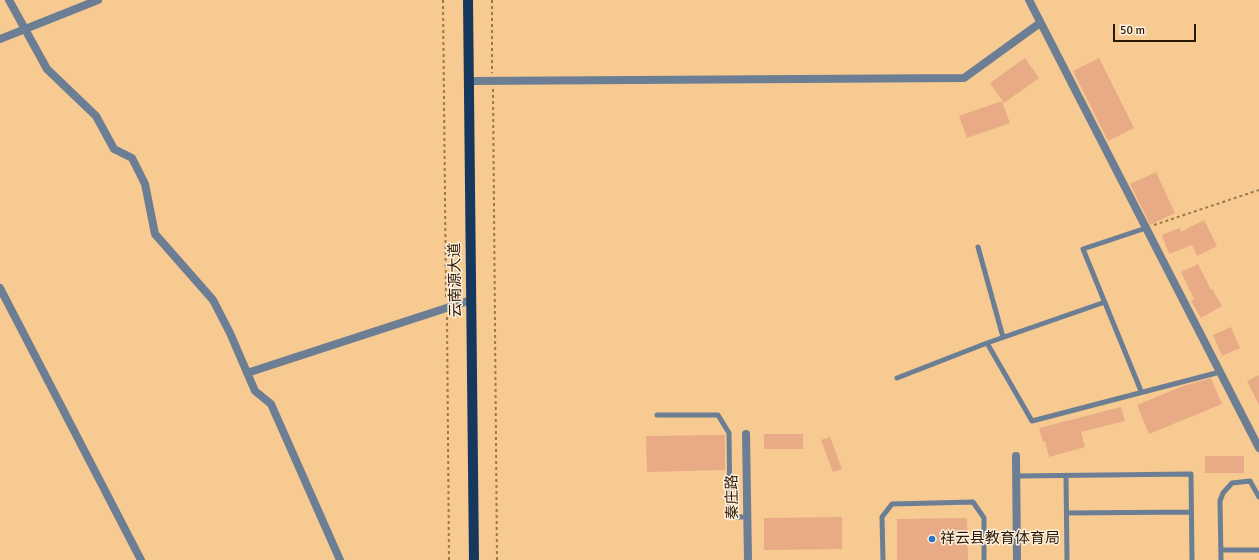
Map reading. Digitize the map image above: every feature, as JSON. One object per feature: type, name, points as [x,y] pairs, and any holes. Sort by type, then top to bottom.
[{"type":"main road","name":"云南源大道","points":[[468,0],[474,560]]},
{"type":"street","points":[[9,0],[24,30],[47,69],[96,116],[114,149],[132,158],[145,184],[156,234],[213,300],[230,333],[255,392],[271,404],[340,560]]},
{"type":"street","points":[[0,39],[98,0]]},
{"type":"street","points":[[1029,0],[1259,448]]},
{"type":"street","points":[[469,81],[964,78],[1040,23]]},
{"type":"street","points":[[0,288],[141,560]]},
{"type":"street","points":[[247,373],[471,300]]},
{"type":"street","name":"秦庄路","points":[[746,434],[748,560]]},
{"type":"street","points":[[1016,456],[1017,560]]},
{"type":"lane","points":[[1141,392],[1083,249],[1146,228]]},
{"type":"lane","points":[[978,247],[1003,338]]},
{"type":"lane","points":[[896,378],[987,343],[1105,302]]},
{"type":"lane","points":[[987,343],[1032,421],[1220,372]]},
{"type":"lane","points":[[657,415],[718,415],[729,433],[730,517],[747,517]]},
{"type":"lane","points":[[1016,476],[1191,474],[1192,560]]},
{"type":"lane","points":[[1066,476],[1067,560]]},
{"type":"lane","points":[[1221,560],[1220,501],[1224,493],[1232,483],[1250,481],[1259,497]]},
{"type":"lane","points":[[883,560],[882,517],[892,504],[973,502],[984,518],[984,560]]},
{"type":"lane","points":[[1067,513],[1191,512]]},
{"type":"lane","points":[[1221,550],[1259,550]]},
{"type":"path","points":[[443,0],[449,560]]},
{"type":"path","points":[[492,0],[497,560]]},
{"type":"path","points":[[1146,228],[1259,190]]},
{"type":"building","points":[[1025,58],[1039,78],[1004,103],[990,83]]},
{"type":"building","points":[[1099,58],[1134,128],[1108,141],[1073,71]]},
{"type":"building","points":[[1002,101],[1010,123],[967,138],[959,116]]},
{"type":"building","points":[[1156,172],[1175,213],[1150,225],[1130,184]]},
{"type":"building","points":[[1204,220],[1217,246],[1197,256],[1192,245],[1169,254],[1162,235],[1180,228],[1181,232]]},
{"type":"building","points":[[1198,264],[1211,290],[1212,289],[1222,306],[1201,318],[1191,301],[1194,299],[1181,272]]},
{"type":"building","points":[[1231,327],[1240,348],[1222,356],[1213,335]]},
{"type":"building","points":[[1259,375],[1259,405],[1247,381]]},
{"type":"building","points":[[1211,378],[1222,404],[1149,434],[1137,405],[1183,386]]},
{"type":"building","points":[[1121,407],[1125,421],[1081,432],[1085,447],[1049,457],[1045,441],[1043,442],[1039,428]]},
{"type":"building","points":[[764,434],[803,434],[803,449],[764,449]]},
{"type":"building","points":[[725,435],[725,470],[647,472],[646,436]]},
{"type":"building","points":[[830,437],[842,469],[833,472],[821,440]]},
{"type":"building","points":[[1205,456],[1244,456],[1244,473],[1205,473]]},
{"type":"building","points":[[842,517],[842,549],[764,550],[764,518]]},
{"type":"building","name":"祥云县教育体育局","points":[[967,518],[968,560],[897,560],[897,519]]},
{"type":"place","name":"祥云县教育体育局","points":[[932,539]]}]
